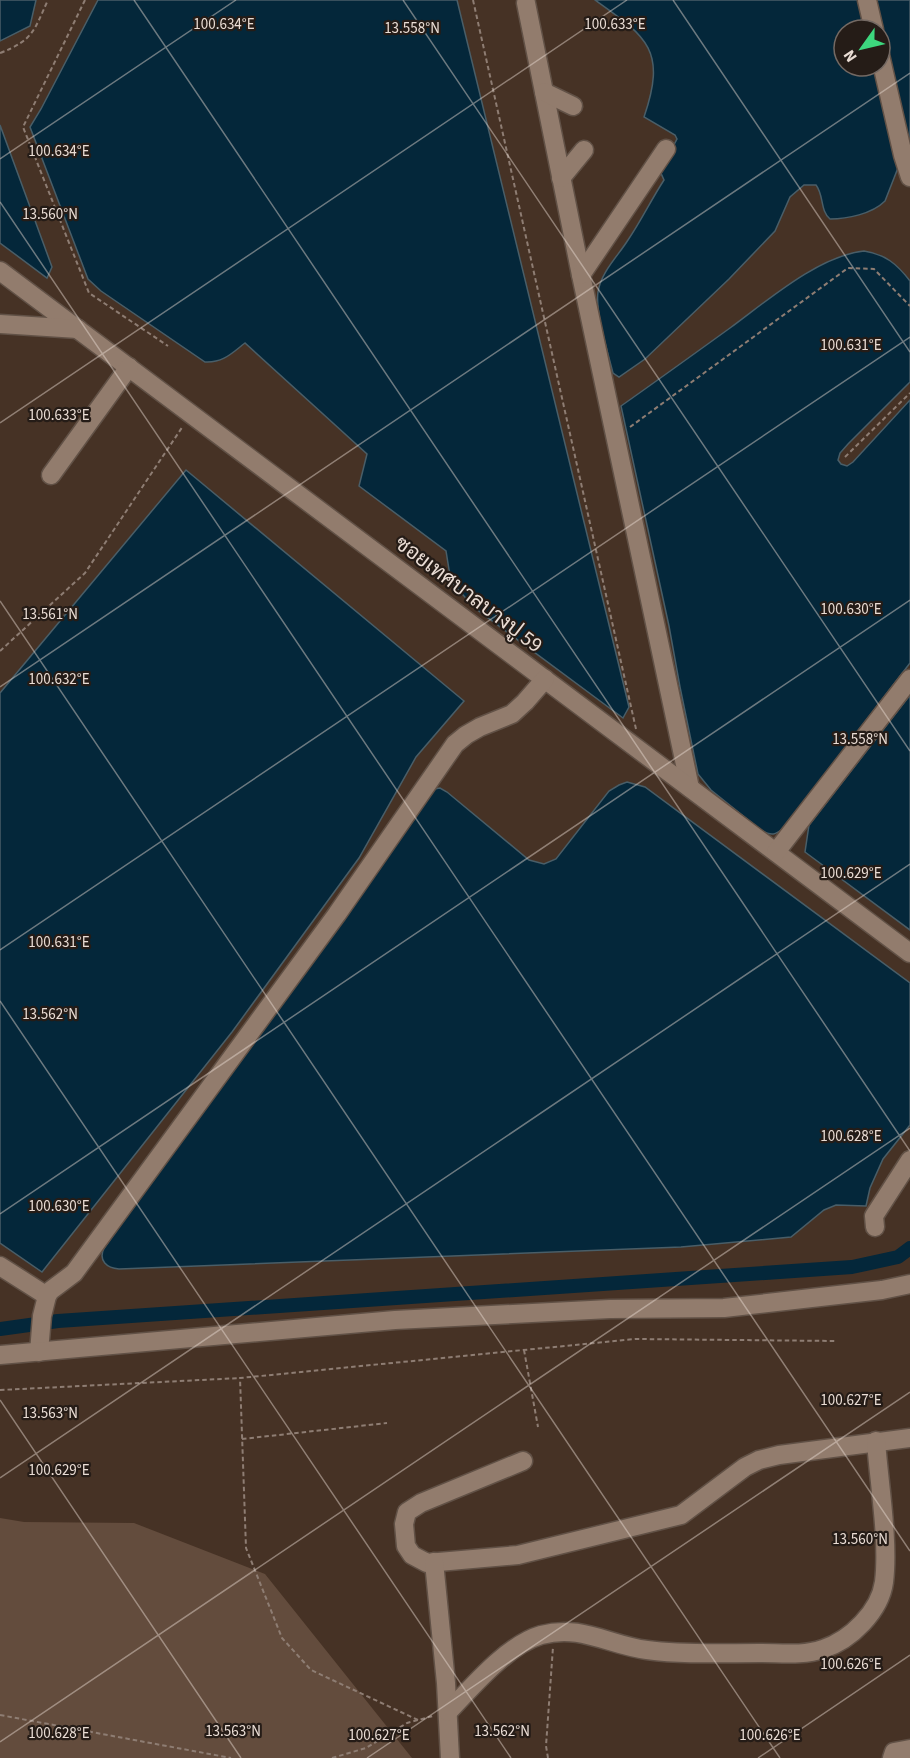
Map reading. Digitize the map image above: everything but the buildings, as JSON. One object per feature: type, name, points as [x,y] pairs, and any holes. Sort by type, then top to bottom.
[{"type":"street","points":[[867,0],[871,18]]},
{"type":"street","points":[[526,3],[690,788]]},
{"type":"street","points":[[885,78],[910,177]]},
{"type":"street","points":[[544,92],[573,106]]},
{"type":"street","points":[[581,275],[666,149]]},
{"type":"street","points":[[561,177],[584,150]]},
{"type":"street","name":"ซอยเทศบาลบางปู 59","points":[[0,271],[910,953]]},
{"type":"street","points":[[0,324],[78,329]]},
{"type":"street","points":[[51,475],[129,367]]},
{"type":"street","points":[[39,1343],[42,1316],[50,1291],[74,1273],[337,914],[455,744],[480,727],[512,714],[545,679]]},
{"type":"street","points":[[776,852],[910,679]]},
{"type":"street","points":[[875,1227],[874,1216],[910,1160]]},
{"type":"street","points":[[0,1266],[47,1296]]},
{"type":"street","points":[[0,1355],[39,1343],[610,1309],[724,1308],[882,1290],[910,1284]]},
{"type":"street","points":[[523,1461],[421,1503],[407,1512],[404,1524],[406,1546],[412,1555],[427,1563],[518,1555],[681,1515],[745,1467],[759,1460],[779,1455],[910,1438]]},
{"type":"street","points":[[448,1712],[506,1656],[540,1635],[569,1630],[620,1645],[648,1650],[706,1653],[809,1653],[825,1648],[848,1635],[865,1621],[878,1602],[884,1583],[884,1535],[876,1442]]},
{"type":"street","points":[[434,1562],[450,1758]]},
{"type":"street","points":[[892,1758],[894,1752],[910,1749]]},
{"type":"path","points":[[0,53],[16,47],[35,30],[48,0]]},
{"type":"path","points":[[85,0],[23,127],[89,293],[168,346]]},
{"type":"path","points":[[473,0],[610,605],[636,727],[636,748]]},
{"type":"path","points":[[616,437],[848,267],[874,269],[910,306]]},
{"type":"path","points":[[845,458],[910,393]]},
{"type":"path","points":[[0,651],[85,573],[191,414]]},
{"type":"path","points":[[0,1390],[240,1378],[635,1339],[837,1341]]},
{"type":"path","points":[[524,1350],[538,1427]]},
{"type":"path","points":[[240,1378],[246,1548],[282,1638],[311,1670],[418,1720]]},
{"type":"path","points":[[242,1439],[387,1423]]},
{"type":"path","points":[[548,1758],[546,1746],[554,1633]]},
{"type":"path","points":[[332,1758],[366,1748],[406,1723],[448,1712]]},
{"type":"path","points":[[0,1716],[231,1758]]},
{"type":"shaded area","points":[[0,1518],[24,1522],[134,1523],[265,1574],[412,1758],[0,1758]]},
{"type":"water","points":[[0,0],[36,0],[30,26],[0,41]]},
{"type":"water","points":[[98,0],[457,0],[629,707],[623,718],[476,609],[451,582],[446,551],[359,486],[367,454],[245,343],[222,359],[205,362],[101,291],[88,279],[30,127]]},
{"type":"water","points":[[595,0],[910,0],[910,142],[885,201],[880,206],[859,215],[830,219],[825,212],[816,185],[804,185],[790,197],[775,231],[729,279],[645,359],[619,377],[613,373],[605,344],[600,321],[598,292],[606,271],[633,233],[664,180],[660,171],[677,139],[675,135],[644,117],[651,94],[652,60],[648,47],[628,24]]},
{"type":"water","points":[[0,125],[52,267],[47,278],[0,243]]},
{"type":"water","points":[[864,251],[890,261],[910,281],[910,382],[848,444],[840,453],[838,460],[847,466],[853,462],[910,400],[910,663],[784,828],[771,834],[762,831],[711,790],[698,774],[669,626],[621,406],[811,270],[829,261]]},
{"type":"water","points":[[186,470],[464,701],[416,757],[359,858],[232,1032],[42,1272],[0,1243],[0,693]]},
{"type":"water","points":[[910,695],[910,930],[805,852],[809,825]]},
{"type":"water","points":[[627,782],[645,787],[910,983],[910,1125],[883,1159],[870,1188],[866,1206],[836,1205],[824,1210],[791,1237],[681,1247],[119,1269],[105,1263],[102,1257],[104,1248],[428,790],[440,788],[447,792],[529,860],[544,864],[556,859],[609,791]]},
{"type":"waterway","points":[[0,1329],[58,1321],[852,1267],[898,1257],[910,1248]]}]
